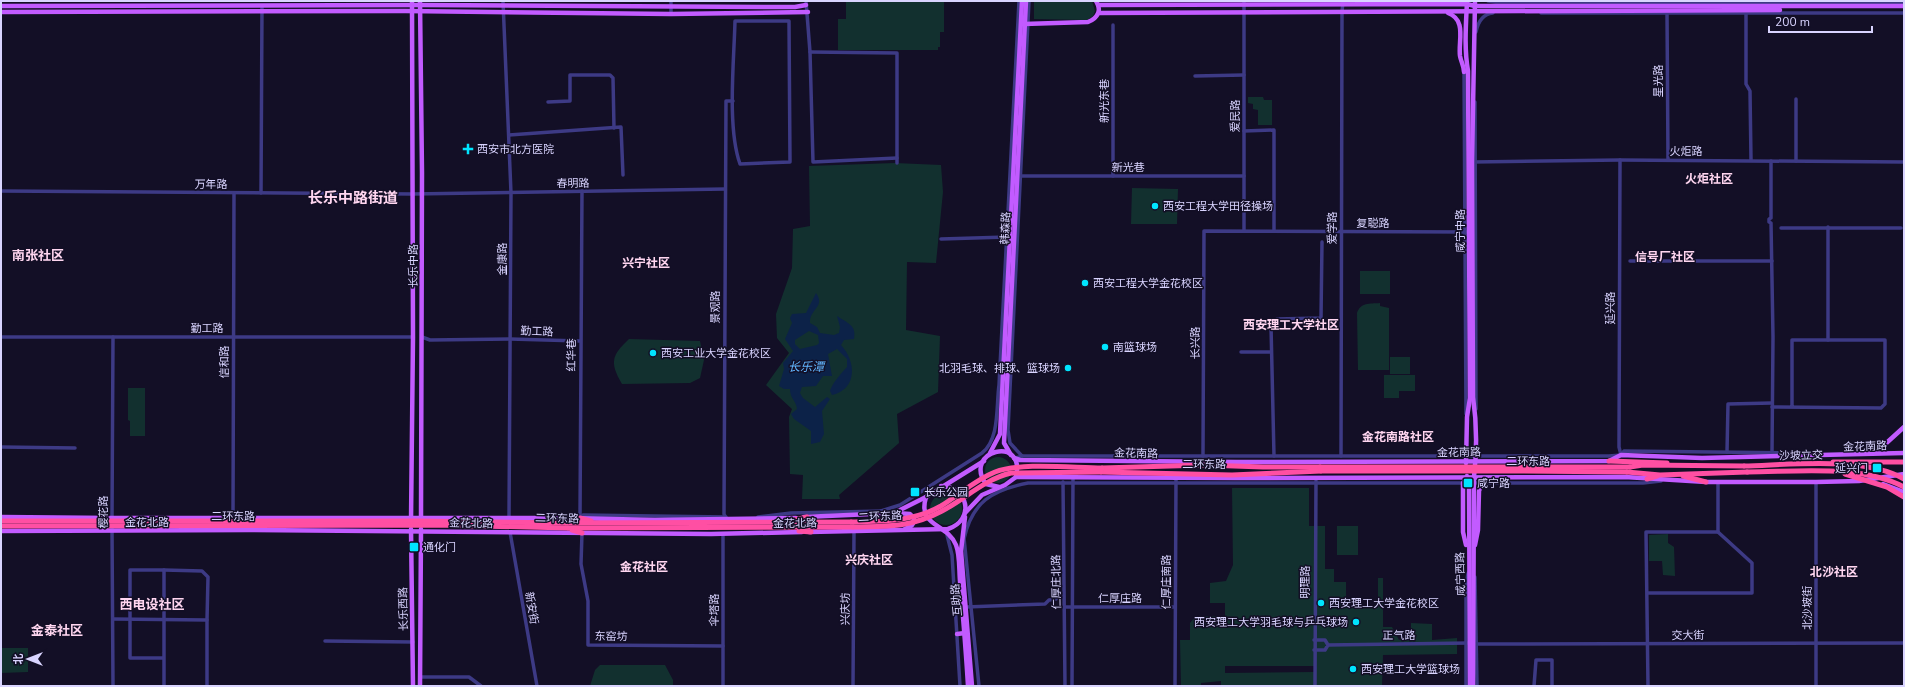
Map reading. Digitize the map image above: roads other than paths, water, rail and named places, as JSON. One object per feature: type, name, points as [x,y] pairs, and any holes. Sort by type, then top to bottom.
[{"type":"highway","points":[[1881,463],[1904,459]]},
{"type":"highway","name":"二环东路","points":[[1,521],[417,521],[567,526],[595,523],[853,527],[899,520],[928,513],[995,472],[1022,467],[1141,473],[1255,474],[1476,461],[1629,470],[1660,475],[1747,472]]},
{"type":"highway","points":[[1609,461],[1659,462],[1690,466]]},
{"type":"highway","points":[[1825,464],[1843,461],[1881,463],[1904,462]]},
{"type":"highway","points":[[1168,465],[1182,462]]},
{"type":"highway","points":[[1237,462],[1255,467]]},
{"type":"highway","name":"沙坡立交","points":[[1744,466],[1825,464],[1858,466],[1878,469],[1904,479]]},
{"type":"highway","name":"二环东路","points":[[1102,470],[1168,465],[1238,465],[1321,469],[1520,471],[1629,470],[1643,465],[1744,466]]},
{"type":"highway","points":[[1836,471],[1881,485],[1904,497]]},
{"type":"highway","name":"沙坡立交","points":[[1747,472],[1836,471],[1866,473],[1887,479],[1904,487]]},
{"type":"highway","points":[[1141,473],[1158,478]]},
{"type":"highway","points":[[1235,478],[1255,474]]},
{"type":"highway","points":[[1647,479],[1660,475]]},
{"type":"highway","points":[[1676,475],[1706,482]]},
{"type":"highway","points":[[779,526],[807,517]]},
{"type":"highway","points":[[580,518],[595,523]]},
{"type":"highway","name":"二环东路","points":[[1,526],[779,526]]},
{"type":"highway","points":[[567,526],[582,533]]},
{"type":"highway","points":[[779,526],[811,532]]},
{"type":"main road","name":"韩森路","points":[[1012,457],[1004,443],[1017,176],[1023,24],[1022,1]]},
{"type":"main road","name":"韩森路","points":[[1023,24],[1027,1]]},
{"type":"main road","points":[[1438,4],[1448,1]]},
{"type":"main road","points":[[1099,13],[1097,3],[1344,2],[1438,4],[1467,2],[1474,6],[1904,8]]},
{"type":"main road","name":"咸宁中路","points":[[1466,459],[1466,417],[1470,398],[1466,232],[1472,162],[1468,71],[1466,59],[1465,12],[1467,2]]},
{"type":"main road","name":"长乐中路","points":[[411,531],[413,337],[412,3]]},
{"type":"main road","points":[[1,6],[196,4],[262,6],[420,3],[671,8],[795,7],[806,3]]},
{"type":"main road","name":"长乐中路","points":[[420,3],[422,194],[421,531]]},
{"type":"main road","points":[[1023,24],[1088,22],[1099,13],[1465,12],[1474,6]]},
{"type":"main road","name":"咸宁中路","points":[[1474,6],[1472,162],[1473,397],[1476,418],[1476,461]]},
{"type":"main road","points":[[1667,6],[1746,11],[1754,7]]},
{"type":"main road","points":[[1,12],[411,11],[671,14],[808,12]]},
{"type":"main road","points":[[1444,12],[1452,14],[1460,24],[1460,56],[1464,72]]},
{"type":"main road","name":"韩森路","points":[[989,451],[1000,434],[1017,176]]},
{"type":"main road","points":[[1859,456],[1874,452],[1882,447],[1904,426]]},
{"type":"main road","points":[[999,487],[988,485],[983,480],[981,468],[989,451],[1000,450],[1012,457],[1017,468],[1016,477]]},
{"type":"main road","name":"金花南路","points":[[1012,457],[1020,460],[1103,462],[1466,459],[1476,461],[1609,461],[1621,455],[1702,458],[1859,456],[1904,453]]},
{"type":"main road","points":[[1103,456],[1103,462]]},
{"type":"main road","points":[[1466,459],[1466,477],[1468,483]]},
{"type":"main road","points":[[984,461],[941,486],[926,497],[924,512],[927,518],[941,529],[956,526],[963,520],[966,513],[978,498],[989,491],[1005,485],[1016,477],[1158,478],[1176,480],[1235,478],[1316,480],[1466,477],[1625,477],[1706,482],[1859,481],[1877,482],[1893,486],[1904,492]]},
{"type":"main road","name":"咸宁西路","points":[[1473,686],[1468,556],[1463,532],[1468,483],[1474,477],[1476,461]]},
{"type":"main road","points":[[1859,481],[1904,474]]},
{"type":"main road","name":"咸宁西路","points":[[1468,483],[1474,551],[1470,686]]},
{"type":"main road","points":[[1474,551],[1478,535],[1479,491],[1481,486],[1485,483]]},
{"type":"main road","points":[[941,486],[949,486],[962,495],[966,513]]},
{"type":"main road","name":"金花北路","points":[[1,517],[807,517],[894,513],[926,497]]},
{"type":"main road","points":[[894,513],[910,514],[914,518],[912,526],[899,530]]},
{"type":"main road","name":"互助路","points":[[966,513],[961,550],[972,686]]},
{"type":"main road","name":"金花北路","points":[[1,531],[233,530],[723,534],[811,532],[853,527],[899,530],[941,529]]},
{"type":"main road","name":"互助路","points":[[941,529],[946,532],[956,545],[965,633],[968,686]]},
{"type":"main road","name":"长乐西路","points":[[411,531],[413,686]]},
{"type":"main road","name":"长乐西路","points":[[420,686],[421,531]]},
{"type":"main road","points":[[957,634],[965,633]]},
{"type":"street","points":[[671,1],[671,14]]},
{"type":"street","points":[[1019,1],[1023,24],[1008,430],[1012,457],[1341,456],[1466,459]]},
{"type":"street","points":[[1488,1],[1580,7]]},
{"type":"street","name":"爱学路","points":[[1341,456],[1342,12],[1344,2]]},
{"type":"street","points":[[1754,7],[1904,2]]},
{"type":"street","points":[[806,3],[808,12],[814,162],[896,158]]},
{"type":"street","name":"爱民路","points":[[1244,3],[1244,231]]},
{"type":"street","name":"金康路","points":[[503,4],[511,193],[509,518]]},
{"type":"street","points":[[261,193],[262,6]]},
{"type":"street","points":[[1474,44],[1479,22],[1489,14],[1580,7],[1667,6]]},
{"type":"street","name":"星光路","points":[[1667,6],[1668,160]]},
{"type":"street","points":[[1754,7],[1904,13]]},
{"type":"street","points":[[1746,11],[1746,84],[1750,91],[1751,160]]},
{"type":"street","points":[[735,21],[789,21],[790,162],[740,164],[735,152],[733,101],[735,21]]},
{"type":"street","points":[[882,511],[900,505],[989,451],[994,432],[999,385],[1007,237],[1023,24]]},
{"type":"street","name":"新光东巷","points":[[1113,25],[1113,176]]},
{"type":"street","points":[[810,52],[896,53],[896,163]]},
{"type":"street","points":[[1466,59],[1464,72],[1466,232]]},
{"type":"street","points":[[548,102],[570,101],[570,75],[610,75],[613,78],[614,128]]},
{"type":"street","points":[[1195,76],[1244,75]]},
{"type":"street","points":[[1796,99],[1796,161]]},
{"type":"street","name":"景观路","points":[[726,518],[726,101],[733,101]]},
{"type":"street","points":[[509,135],[621,127],[623,175]]},
{"type":"street","points":[[1244,131],[1274,130],[1274,232]]},
{"type":"street","name":"火炬路","points":[[1472,162],[1620,160],[1904,162]]},
{"type":"street","name":"延兴路","points":[[1620,160],[1619,447],[1621,455]]},
{"type":"street","points":[[1771,161],[1771,218],[1769,219],[1769,222],[1771,223],[1772,261],[1772,452]]},
{"type":"street","name":"新光巷","points":[[1017,176],[1244,176]]},
{"type":"street","name":"春明路","points":[[422,194],[725,189]]},
{"type":"street","name":"万年路","points":[[1,191],[422,194]]},
{"type":"street","name":"红华巷","points":[[580,518],[582,191]]},
{"type":"street","name":"信和路","points":[[233,530],[234,193]]},
{"type":"street","points":[[1828,227],[1828,340]]},
{"type":"street","points":[[1781,228],[1901,228]]},
{"type":"street","name":"复聪路","points":[[1204,231],[1466,232]]},
{"type":"street","name":"长兴路","points":[[1204,231],[1204,456]]},
{"type":"street","points":[[941,239],[1007,237]]},
{"type":"street","points":[[1274,456],[1271,326],[1277,319],[1321,318],[1322,242]]},
{"type":"street","points":[[1630,261],[1772,261]]},
{"type":"street","name":"樱花路","points":[[113,337],[113,686]]},
{"type":"street","name":"勤工路","points":[[1,338],[413,337]]},
{"type":"street","name":"勤工路","points":[[422,337],[430,340],[510,339],[580,341]]},
{"type":"street","points":[[1727,452],[1728,404],[1772,405],[1792,408],[1881,408],[1885,404],[1885,340],[1792,340],[1792,408]]},
{"type":"street","points":[[1241,352],[1271,352]]},
{"type":"street","points":[[1010,443],[1022,456]]},
{"type":"street","points":[[1,447],[75,448]]},
{"type":"street","points":[[1476,461],[1621,455],[1624,451],[1801,452],[1808,456]]},
{"type":"street","name":"仁厚庄北路","points":[[1063,477],[1065,686]]},
{"type":"street","name":"仁厚庄北路","points":[[1072,686],[1073,477]]},
{"type":"street","points":[[964,539],[970,519],[975,510],[988,498],[1010,488],[1028,483],[1176,480],[1643,483],[1664,480]]},
{"type":"street","name":"仁厚庄南路","points":[[1175,686],[1176,480]]},
{"type":"street","name":"明理路","points":[[1315,686],[1314,640],[1316,480]]},
{"type":"street","points":[[1718,482],[1718,532]]},
{"type":"street","name":"北沙坡街","points":[[1816,482],[1816,686]]},
{"type":"street","points":[[726,518],[791,513],[882,511],[894,513]]},
{"type":"street","name":"兴庆坊","points":[[853,527],[853,686]]},
{"type":"street","points":[[963,531],[979,686]]},
{"type":"street","name":"新安街","points":[[510,532],[536,686]]},
{"type":"street","points":[[946,532],[952,555],[960,686]]},
{"type":"street","points":[[1648,593],[1752,593],[1752,563],[1718,532],[1646,532],[1646,589],[1648,593],[1648,686]]},
{"type":"street","name":"东窑坊","points":[[582,533],[581,564],[588,601],[588,645],[723,646]]},
{"type":"street","name":"伞塔路","points":[[723,534],[723,686]]},
{"type":"street","points":[[164,658],[130,658],[130,570],[202,571],[208,577],[207,686]]},
{"type":"street","points":[[164,570],[164,686]]},
{"type":"street","points":[[966,607],[1045,604],[1049,600],[1056,599],[1058,590]]},
{"type":"street","name":"仁厚庄路","points":[[1065,607],[1175,608]]},
{"type":"street","points":[[113,619],[207,620]]},
{"type":"street","points":[[1314,640],[1325,640],[1328,646],[1325,650],[1314,650]]},
{"type":"street","points":[[325,641],[413,642]]},
{"type":"street","points":[[1466,686],[1471,643]]},
{"type":"street","points":[[1471,643],[1477,686]]},
{"type":"street","name":"交大街","points":[[1471,643],[1904,643]]},
{"type":"street","name":"正气路","points":[[1328,646],[1471,643]]},
{"type":"street","points":[[1534,686],[1536,660],[1552,660],[1552,686]]},
{"type":"street","points":[[420,677],[469,677],[481,686]]},
{"type":"water","name":"长乐潭","points":[[816,293],[819,298],[819,302],[810,318],[810,323],[817,327],[820,333],[834,335],[839,333],[840,327],[837,316],[853,327],[855,334],[854,339],[844,340],[841,345],[846,351],[852,366],[850,381],[846,387],[840,392],[832,395],[830,391],[834,382],[847,367],[847,359],[837,349],[828,354],[832,376],[823,376],[816,386],[802,387],[800,393],[803,398],[815,407],[827,397],[830,399],[822,411],[824,434],[820,442],[811,444],[811,431],[794,419],[791,414],[797,409],[790,389],[784,389],[779,386],[784,369],[783,363],[793,351],[785,339],[792,323],[790,318],[792,314],[806,313]],"holes":[[[809,331],[818,335],[819,343],[817,345],[800,349],[795,344],[795,340]]]},
{"type":"place","name":"西安市北方医院","points":[[468,149]]},
{"type":"place","name":"西安工程大学田径操场","points":[[1155,206]]},
{"type":"place","name":"西安工程大学金花校区","points":[[1085,283]]},
{"type":"place","name":"南篮球场","points":[[1105,347]]},
{"type":"place","name":"西安工业大学金花校区","points":[[653,353]]},
{"type":"place","name":"北羽毛球、排球、篮球场","points":[[1068,368]]},
{"type":"place","name":"延兴门","points":[[1877,468]]},
{"type":"place","name":"咸宁路","points":[[1468,483]]},
{"type":"place","name":"长乐公园","points":[[915,492]]},
{"type":"place","name":"通化门","points":[[414,547]]},
{"type":"place","name":"西安理工大学金花校区","points":[[1321,603]]},
{"type":"place","name":"西安理工大学羽毛球与乒乓球场","points":[[1356,622]]},
{"type":"place","name":"西安理工大学篮球场","points":[[1353,669]]},
{"type":"district","name":"火炬社区","points":[[1709,179]]},
{"type":"district","name":"长乐中路街道","points":[[353,198]]},
{"type":"district","name":"南张社区","points":[[38,255]]},
{"type":"district","name":"信号厂社区","points":[[1665,257]]},
{"type":"district","name":"兴宁社区","points":[[646,263]]},
{"type":"district","name":"西安理工大学社区","points":[[1291,325]]},
{"type":"district","name":"金花南路社区","points":[[1398,437]]},
{"type":"district","name":"兴庆社区","points":[[869,560]]},
{"type":"district","name":"金花社区","points":[[644,567]]},
{"type":"district","name":"北沙社区","points":[[1834,572]]},
{"type":"district","name":"西电设社区","points":[[152,604]]},
{"type":"district","name":"金泰社区","points":[[57,630]]}]
